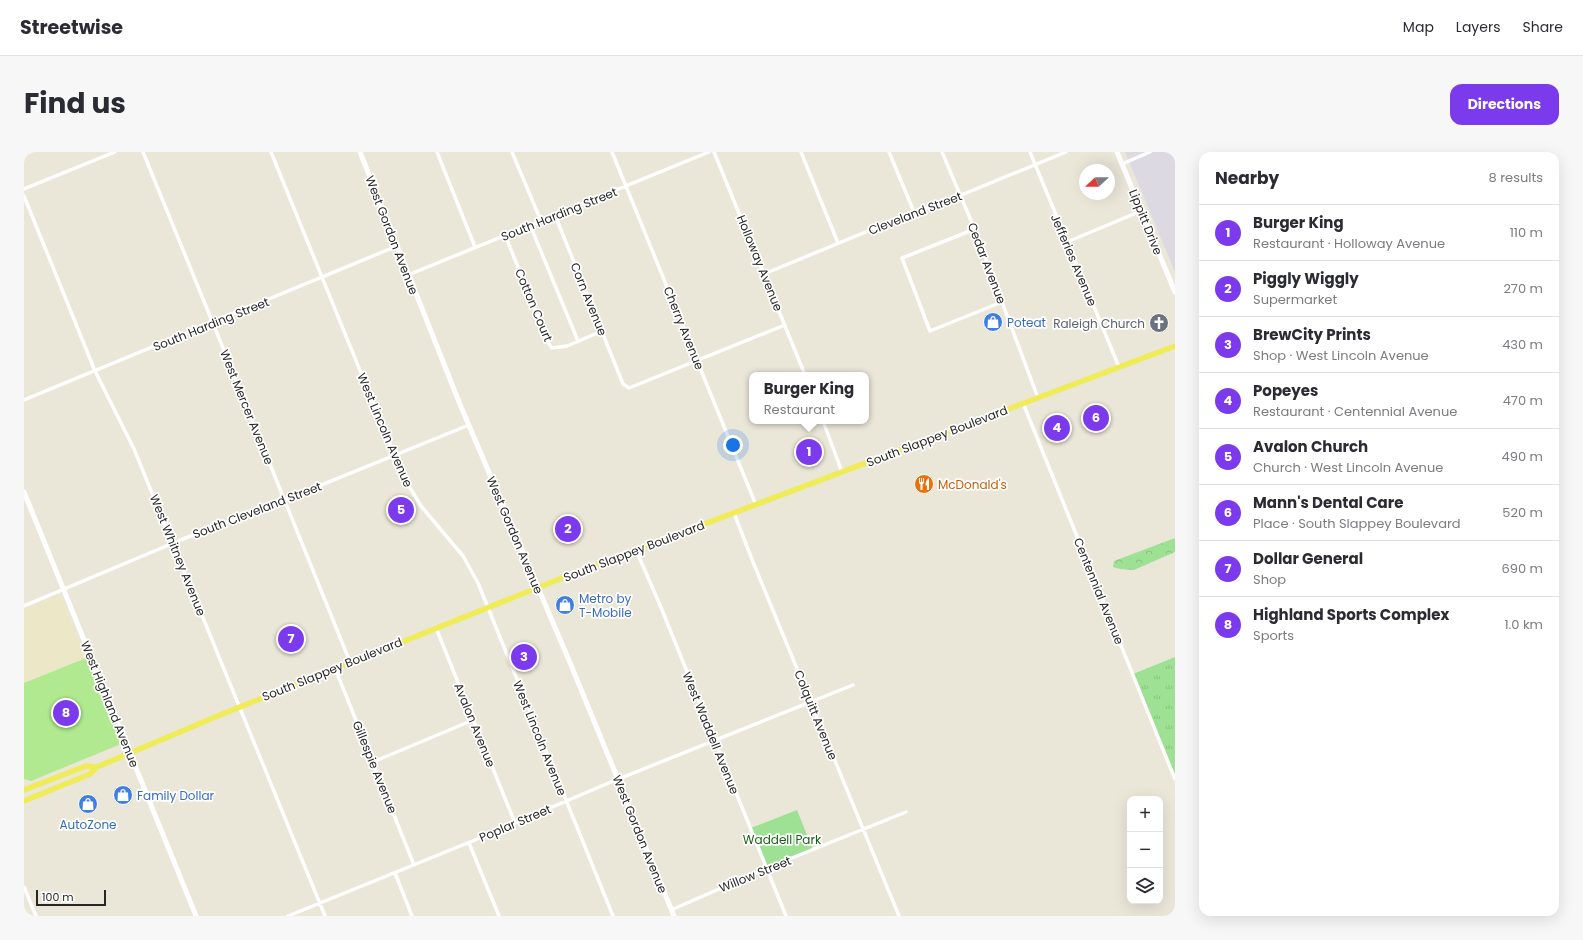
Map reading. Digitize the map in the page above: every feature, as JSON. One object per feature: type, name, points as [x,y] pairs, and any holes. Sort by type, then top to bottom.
[{"type":"main road","name":"South Slappey Boulevard","points":[[24,801],[90,774],[97,767],[130,753],[436,627],[1175,346]]},
{"type":"main road","name":"South Slappey Boulevard","points":[[24,790],[86,766],[97,767]]},
{"type":"main road","points":[[24,794],[38,795]]},
{"type":"street","points":[[24,189],[115,152]]},
{"type":"street","name":"West Mercer Avenue","points":[[143,152],[350,662]]},
{"type":"street","name":"West Lincoln Avenue","points":[[271,152],[403,476],[418,501],[463,556],[478,583],[613,916]]},
{"type":"street","name":"West Gordon Avenue","points":[[360,152],[469,425],[538,587],[674,916]]},
{"type":"street","points":[[437,152],[475,247]]},
{"type":"street","points":[[512,152],[541,221]]},
{"type":"street","name":"Cherry Avenue","points":[[612,152],[756,505]]},
{"type":"street","name":"South Harding Street","points":[[408,275],[709,152]]},
{"type":"street","points":[[714,153],[720,152]]},
{"type":"street","points":[[801,152],[838,243]]},
{"type":"street","points":[[889,152],[914,212]]},
{"type":"street","name":"Cedar Avenue","points":[[942,152],[975,229],[1038,398]]},
{"type":"street","name":"Jefferies Avenue","points":[[1030,152],[1119,367]]},
{"type":"street","name":"Cleveland Street","points":[[764,274],[914,212],[1066,152]]},
{"type":"street","name":"Lippitt Drive","points":[[1117,152],[1175,292]]},
{"type":"street","points":[[1122,164],[1150,152]]},
{"type":"street","name":"Holloway Avenue","points":[[714,153],[804,372]]},
{"type":"street","name":"West Whitney Avenue","points":[[24,196],[95,371],[134,449],[174,543],[325,916]]},
{"type":"street","points":[[1067,242],[1141,211]]},
{"type":"street","name":"Corn Avenue","points":[[555,215],[624,384],[629,388],[697,360]]},
{"type":"street","points":[[530,225],[578,341]]},
{"type":"street","points":[[975,229],[902,258],[930,331],[1002,302]]},
{"type":"street","name":"Cotton Court","points":[[505,235],[549,344],[552,348],[567,346],[602,331]]},
{"type":"street","name":"South Harding Street","points":[[24,400],[397,246]]},
{"type":"street","points":[[697,360],[784,325]]},
{"type":"street","name":"Centennial Avenue","points":[[1024,403],[1175,779]]},
{"type":"street","points":[[824,424],[842,472]]},
{"type":"street","name":"South Cleveland Street","points":[[24,606],[174,543],[395,456],[469,425]]},
{"type":"street","name":"West Highland Avenue","points":[[24,492],[196,916]]},
{"type":"street","name":"Colquitt Avenue","points":[[734,513],[899,916]]},
{"type":"street","name":"West Waddell Avenue","points":[[636,550],[786,916]]},
{"type":"street","name":"Avalon Avenue","points":[[436,627],[515,823]]},
{"type":"street","name":"Gillespie Avenue","points":[[335,668],[414,865]]},
{"type":"street","name":"Poplar Street","points":[[288,916],[414,865],[618,779],[853,685]]},
{"type":"street","points":[[373,762],[473,720]]},
{"type":"street","name":"Willow Street","points":[[671,910],[767,868],[906,812]]},
{"type":"street","points":[[469,842],[499,916]]},
{"type":"street","points":[[394,873],[412,916]]},
{"type":"street","points":[[24,887],[36,916]]},
{"type":"shaded area","points":[[1125,152],[1175,152],[1175,272]]},
{"type":"shaded area","points":[[60,594],[86,658],[24,683],[24,609]]},
{"type":"green space","points":[[1175,538],[1175,552],[1134,570],[1113,567],[1114,561]]},
{"type":"green space","points":[[1175,657],[1175,779],[1133,674]]},
{"type":"green space","points":[[86,658],[121,744],[31,781],[24,779],[24,683]]},
{"type":"green space","name":"Waddell Park","points":[[797,810],[813,850],[767,868],[751,828]]},
{"type":"place","name":"Poteat","points":[[993,322]]},
{"type":"place","name":"Raleigh Church","points":[[1159,323]]},
{"type":"place","name":"Mann's Dental Care","points":[[1096,418]]},
{"type":"place","name":"Popeyes","points":[[1057,428]]},
{"type":"place","name":"Burger King","points":[[809,452]]},
{"type":"place","name":"McDonald's","points":[[924,484]]},
{"type":"place","name":"Avalon Church","points":[[401,510]]},
{"type":"place","name":"Piggly Wiggly","points":[[568,529]]},
{"type":"place","name":"Metro by T-Mobile","points":[[565,605]]},
{"type":"place","name":"Dollar General","points":[[291,639]]},
{"type":"place","name":"BrewCity Prints","points":[[524,657]]},
{"type":"place","name":"Highland Sports Complex","points":[[66,713]]},
{"type":"place","name":"Family Dollar","points":[[123,795]]},
{"type":"place","name":"AutoZone","points":[[88,804]]}]
